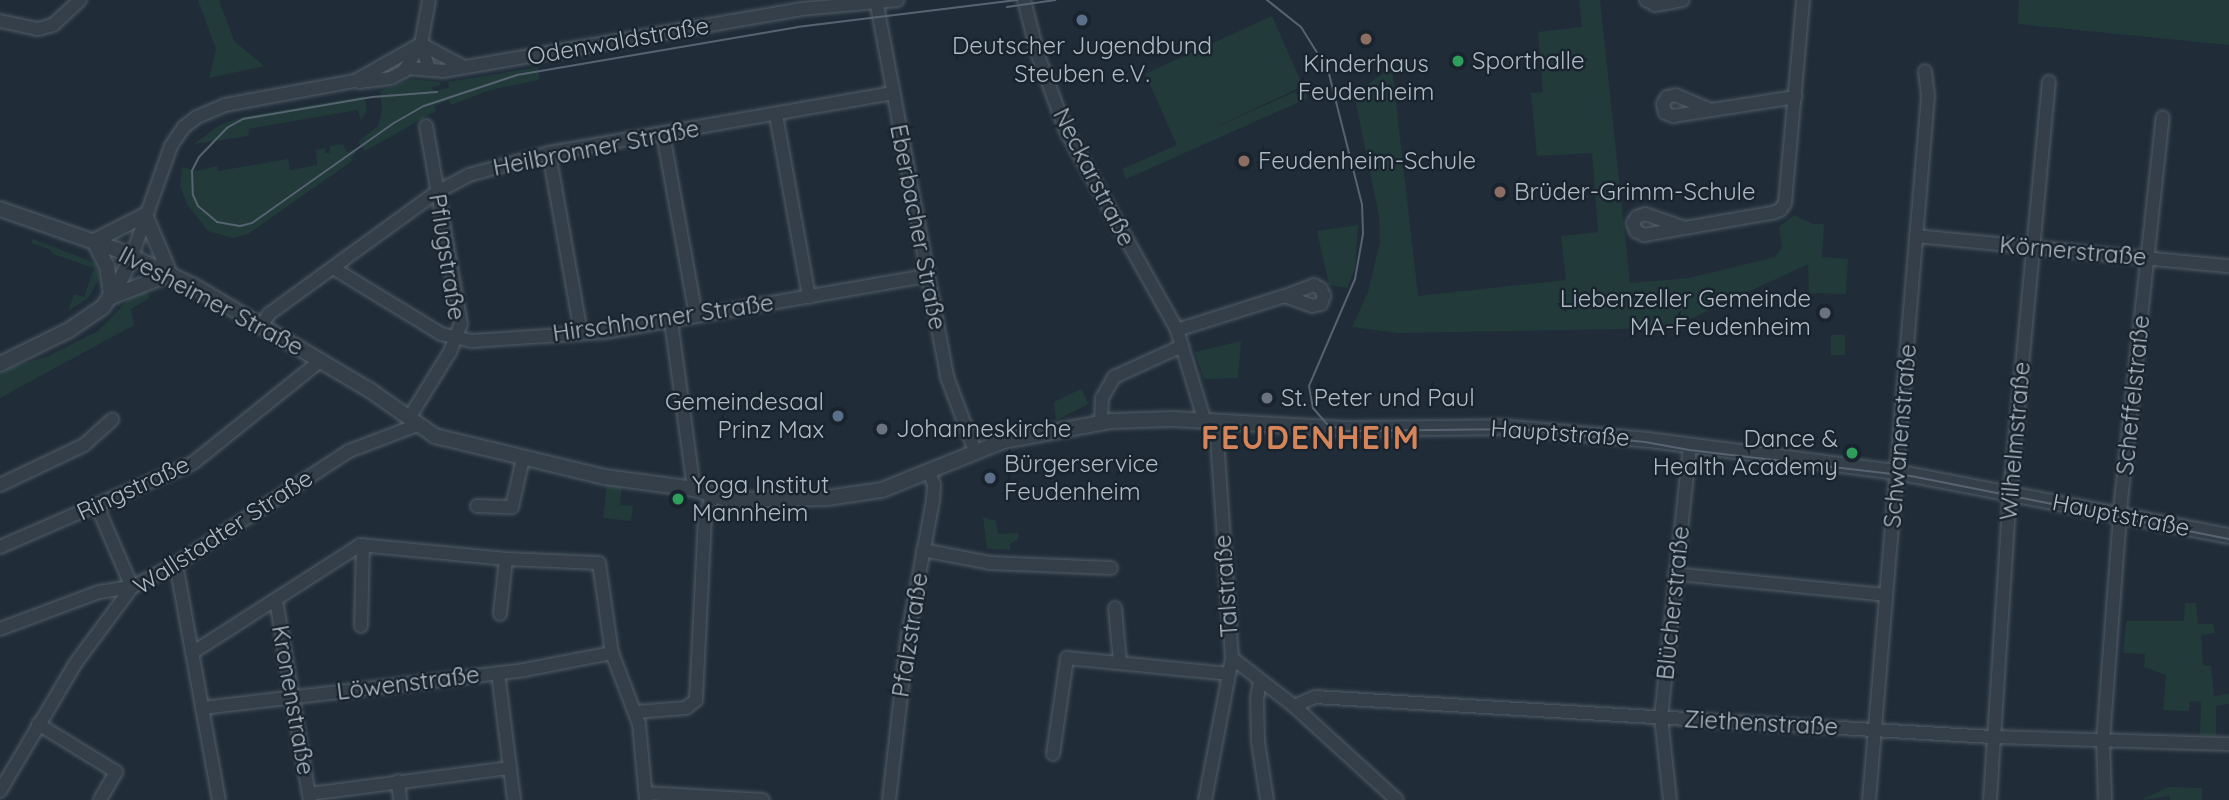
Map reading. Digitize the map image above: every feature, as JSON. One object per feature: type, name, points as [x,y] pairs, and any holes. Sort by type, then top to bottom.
[{"type":"street","points":[[0,21],[38,29],[53,26],[80,0]]},
{"type":"street","points":[[408,68],[421,44],[429,0]]},
{"type":"street","name":"Odenwaldstraße","points":[[0,365],[88,319],[111,297],[132,256],[172,146],[184,127],[197,117],[225,105],[355,81],[371,82],[391,78],[408,68],[464,67],[801,5],[898,0]]},
{"type":"street","name":"Neckarstraße","points":[[1024,0],[1038,55],[1066,131],[1177,330],[1210,422]]},
{"type":"street","points":[[1647,0],[1655,5],[1683,0]]},
{"type":"street","points":[[1685,228],[1780,210],[1785,203],[1803,0]]},
{"type":"street","name":"Eberbacher Straße","points":[[876,1],[947,377],[975,451]]},
{"type":"street","points":[[421,44],[464,67]]},
{"type":"street","points":[[421,44],[429,69]]},
{"type":"street","name":"Odenwaldstraße","points":[[355,81],[421,44]]},
{"type":"street","name":"Schwanenstraße","points":[[1869,800],[1928,96],[1925,71]]},
{"type":"street","name":"Wilhelmstraße","points":[[1990,800],[2010,492],[2049,82]]},
{"type":"street","name":"Heilbronner Straße","points":[[262,325],[269,314],[437,192],[469,175],[549,153],[894,93]]},
{"type":"street","points":[[1711,110],[1796,97]]},
{"type":"street","points":[[776,115],[809,297]]},
{"type":"street","name":"Scheffelstraße","points":[[2105,800],[2103,741],[2121,515],[2163,117]]},
{"type":"street","name":"Pflugstraße","points":[[413,422],[457,339],[461,324],[426,126]]},
{"type":"street","points":[[663,134],[696,316]]},
{"type":"street","points":[[549,153],[580,333]]},
{"type":"street","name":"Ilvesheimer Straße","points":[[0,209],[132,256],[170,274],[321,360],[413,422]]},
{"type":"street","points":[[145,215],[170,274],[111,297],[107,266],[94,242],[145,215]]},
{"type":"street","name":"Körnerstraße","points":[[1916,236],[2229,266]]},
{"type":"street","name":"Hirschhorner Straße","points":[[333,268],[441,334],[472,341],[580,333],[671,321],[927,276]]},
{"type":"street","points":[[1177,330],[1285,296]]},
{"type":"street","points":[[671,321],[694,489]]},
{"type":"street","points":[[1101,422],[1102,398],[1114,377],[1182,346]]},
{"type":"street","name":"Ringstraße","points":[[0,547],[193,463],[321,360]]},
{"type":"street","name":"Hauptstraße","points":[[413,422],[435,436],[523,458],[605,477],[694,489],[749,502],[827,498],[882,490],[1003,441],[1101,422],[1143,419],[1347,429],[1522,428],[1896,472],[2229,536]]},
{"type":"street","points":[[0,485],[84,445],[111,420]]},
{"type":"street","name":"Wallstadter Straße","points":[[0,791],[75,664],[132,587],[176,564],[349,451],[413,422]]},
{"type":"street","name":"Talstraße","points":[[1210,422],[1232,658],[1294,706],[1397,800]]},
{"type":"street","name":"Blücherstraße","points":[[1670,800],[1661,717],[1690,447]]},
{"type":"street","points":[[477,506],[512,507],[523,458]]},
{"type":"street","name":"Pfalzstraße","points":[[889,800],[905,656],[933,494],[929,471]]},
{"type":"street","points":[[636,712],[687,708],[696,700],[705,513],[714,495]]},
{"type":"street","points":[[0,629],[99,592],[132,587],[97,506]]},
{"type":"street","points":[[192,653],[363,545],[506,559],[599,563],[612,653],[625,694],[636,712],[646,797],[763,800]]},
{"type":"street","points":[[360,626],[363,545]]},
{"type":"street","points":[[923,550],[990,563],[1111,568]]},
{"type":"street","points":[[500,614],[506,559]]},
{"type":"street","points":[[176,564],[219,800]]},
{"type":"street","points":[[1675,574],[1886,595]]},
{"type":"street","name":"Kronenstraße","points":[[276,600],[310,797]]},
{"type":"street","points":[[1115,608],[1120,662]]},
{"type":"street","name":"Löwenstraße","points":[[202,708],[498,673],[612,653]]},
{"type":"street","points":[[1054,754],[1067,658],[1228,674]]},
{"type":"street","points":[[1205,800],[1232,658]]},
{"type":"street","points":[[498,673],[514,800]]},
{"type":"street","points":[[1260,680],[1257,698],[1258,742],[1267,800]]},
{"type":"street","name":"Ziethenstraße","points":[[1294,706],[1315,697],[1993,737],[2229,744]]},
{"type":"street","points":[[38,724],[116,772],[100,800]]},
{"type":"street","points":[[310,797],[398,781],[510,768]]},
{"type":"street","points":[[398,781],[400,800]]},
{"type":"green space","points":[[198,0],[219,0],[234,41],[264,66],[209,78],[216,49]]},
{"type":"green space","points":[[1579,0],[1600,0],[1630,283],[1689,278],[1775,257],[1782,248],[1779,227],[1794,215],[1813,224],[1824,224],[1822,257],[1848,259],[1846,294],[1809,293],[1808,264],[1671,328],[1398,333],[1352,327],[1368,292],[1380,242],[1379,216],[1354,94],[1392,67],[1418,296],[1566,280],[1561,236],[1598,232],[1592,153],[1537,156],[1531,93],[1543,92],[1538,32],[1582,27]]},
{"type":"green space","points":[[2019,0],[2229,0],[2229,45],[2018,24]]},
{"type":"green space","points":[[1272,16],[1303,86],[1209,130],[1304,88],[1308,98],[1126,179],[1122,169],[1177,145],[1145,74]]},
{"type":"green space","points":[[538,67],[539,80],[490,90],[451,105],[449,100],[434,106],[436,111],[365,151],[358,142],[378,126],[382,110],[380,91],[412,79],[440,82],[441,85],[432,87],[433,91],[449,88],[448,82]]},
{"type":"green space","points":[[364,96],[367,110],[361,121],[358,110],[253,128],[249,129],[248,136],[194,144],[220,125],[242,117]]},
{"type":"green space","points":[[343,144],[347,153],[353,149],[356,153],[351,158],[352,161],[248,234],[233,238],[208,231],[187,204],[180,186],[182,167],[198,171],[217,166],[218,171],[288,159],[290,170],[317,165],[316,150],[325,148],[325,153],[330,153],[330,146]]},
{"type":"green space","points":[[1358,225],[1355,268],[1347,288],[1329,285],[1317,231]]},
{"type":"green space","points":[[33,239],[95,263],[100,278],[88,298],[68,311],[74,294],[84,297],[94,268],[53,254],[49,249],[31,243]]},
{"type":"green space","points":[[145,288],[150,298],[131,309],[134,325],[0,398],[0,374],[48,356],[98,331],[132,296]]},
{"type":"green space","points":[[1831,335],[1845,335],[1845,355],[1831,355]]},
{"type":"green space","points":[[1241,341],[1238,378],[1204,379],[1195,352]]},
{"type":"green space","points":[[1081,389],[1089,404],[1056,420],[1054,402]]},
{"type":"green space","points":[[607,484],[622,486],[620,505],[633,506],[631,521],[603,518]]},
{"type":"green space","points":[[983,517],[996,521],[998,534],[1018,533],[1018,539],[1010,544],[1010,550],[987,549]]},
{"type":"green space","points":[[2185,603],[2196,603],[2198,624],[2213,624],[2215,633],[2201,635],[2203,665],[2211,666],[2214,696],[2229,694],[2229,704],[2216,706],[2216,735],[2200,735],[2201,702],[2190,701],[2189,711],[2163,710],[2166,675],[2144,667],[2145,654],[2123,653],[2126,621],[2184,621]]},
{"type":"green space","points":[[2168,787],[2202,788],[2202,800],[2170,800],[2170,796],[2141,800]]},
{"type":"tram line","points":[[437,92],[372,97],[243,119],[227,128],[199,157],[192,171],[193,195],[198,206],[217,222],[240,226],[252,223],[394,123],[424,106],[517,75],[797,27],[1017,0]]},
{"type":"tram line","points":[[1007,7],[1055,0]]},
{"type":"tram line","points":[[1267,0],[1301,27],[1328,70],[1362,204],[1363,234],[1355,279],[1309,386],[1313,408],[1328,425],[1347,431],[1518,429],[1645,442],[1689,450],[1911,476],[2229,539]]},
{"type":"place","name":"Deutscher Jugendbund Steuben e.V.","points":[[1082,20]]},
{"type":"place","name":"Kinderhaus Feudenheim","points":[[1366,39]]},
{"type":"place","name":"Sporthalle","points":[[1458,61]]},
{"type":"place","name":"Feudenheim-Schule","points":[[1244,161]]},
{"type":"place","name":"Brüder-Grimm-Schule","points":[[1500,192]]},
{"type":"place","name":"Liebenzeller Gemeinde MA-Feudenheim","points":[[1825,313]]},
{"type":"place","name":"St. Peter und Paul","points":[[1267,398]]},
{"type":"place","name":"Gemeindesaal Prinz Max","points":[[838,416]]},
{"type":"place","name":"Johanneskirche","points":[[882,429]]},
{"type":"place","name":"Dance & Health Academy","points":[[1852,453]]},
{"type":"place","name":"Bürgerservice Feudenheim","points":[[990,478]]},
{"type":"place","name":"Yoga Institut Mannheim","points":[[678,499]]},
{"type":"district","name":"FEUDENHEIM","points":[[1311,437]]}]
